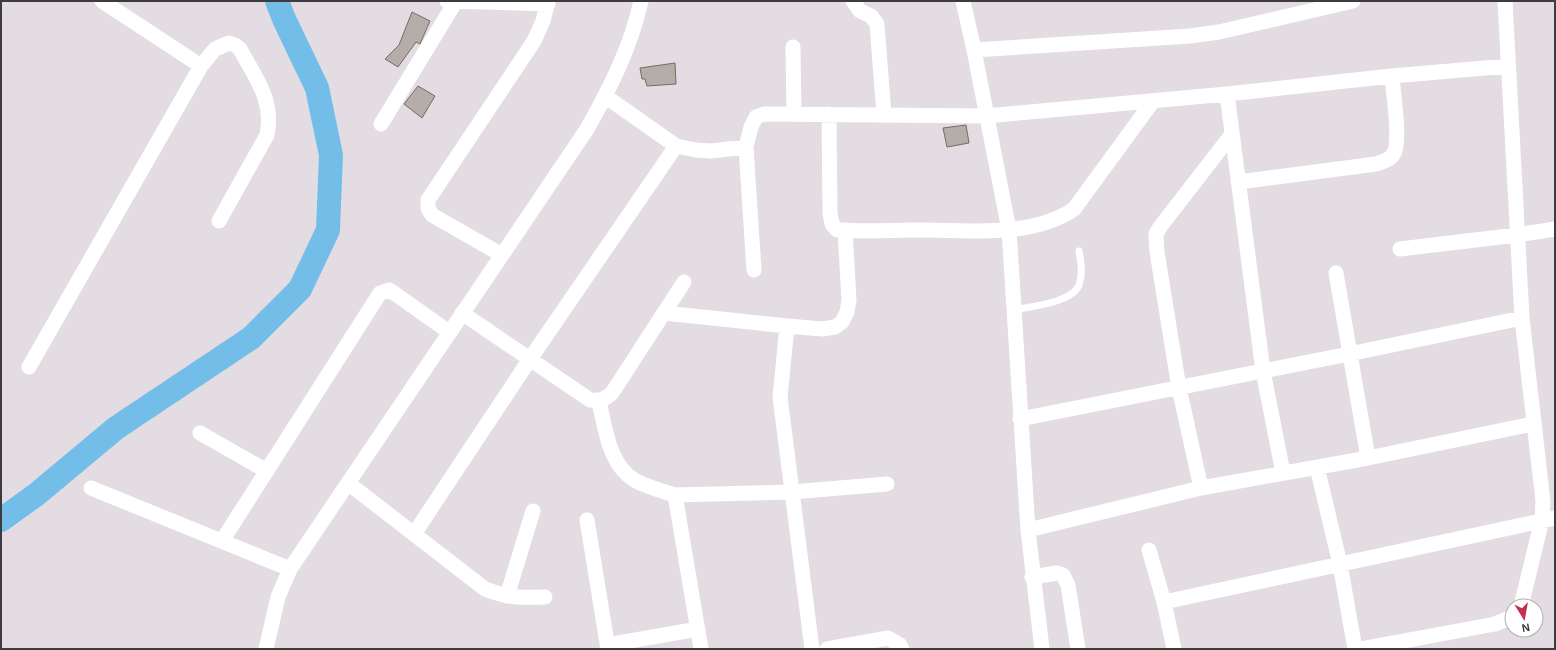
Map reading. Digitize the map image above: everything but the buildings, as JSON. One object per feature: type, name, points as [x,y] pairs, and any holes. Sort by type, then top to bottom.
[{"type":"street","points":[[102,1],[201,66]]},
{"type":"street","points":[[445,1],[548,3],[543,22],[534,41],[428,200],[428,208],[432,215],[502,255]]},
{"type":"street","points":[[381,124],[456,1]]},
{"type":"street","points":[[266,649],[278,597],[290,569],[587,129],[606,96],[621,64],[641,1]]},
{"type":"street","points":[[853,1],[860,11],[871,16],[877,24],[884,115]]},
{"type":"street","points":[[963,1],[1009,230],[1028,530],[1032,577],[1042,649]]},
{"type":"street","points":[[974,50],[1190,36],[1219,32],[1329,4],[1353,1]]},
{"type":"street","points":[[1505,1],[1522,318],[1533,424],[1542,481],[1543,501],[1548,519],[1523,598]]},
{"type":"street","points":[[29,367],[201,66],[215,49],[229,43],[240,49],[266,98],[269,111],[269,124],[267,135],[219,221]]},
{"type":"street","points":[[793,47],[794,114]]},
{"type":"street","points":[[754,270],[746,147],[751,127],[756,117],[764,114],[986,116],[1508,66]]},
{"type":"street","points":[[1238,182],[1385,162],[1394,154],[1397,142],[1392,76]]},
{"type":"street","points":[[1227,94],[1263,371],[1283,473]]},
{"type":"street","points":[[606,96],[676,146],[711,152],[746,147]]},
{"type":"street","points":[[829,114],[830,213],[832,224],[837,230],[1009,230],[1046,223],[1062,217],[1074,209],[1153,101]]},
{"type":"street","points":[[1201,488],[1179,388],[1157,252],[1156,234],[1232,134]]},
{"type":"street","points":[[414,534],[530,359],[676,146]]},
{"type":"street","points":[[1400,249],[1555,229]]},
{"type":"street","points":[[664,313],[822,329],[835,327],[842,322],[847,312],[848,300],[845,230]]},
{"type":"street","points":[[1336,273],[1368,458]]},
{"type":"street","points":[[462,313],[590,400],[599,401],[605,399],[612,393],[684,282]]},
{"type":"street","points":[[222,541],[380,293],[389,290],[449,332]]},
{"type":"street","points":[[1020,419],[1350,354],[1522,318]]},
{"type":"street","points":[[787,326],[780,397],[812,649]]},
{"type":"street","points":[[599,401],[613,454],[623,470],[635,480],[658,490],[675,495],[792,492],[887,484]]},
{"type":"street","points":[[1028,530],[1201,488],[1368,458],[1533,424]]},
{"type":"street","points":[[200,433],[267,471]]},
{"type":"street","points":[[1317,467],[1340,564],[1355,649]]},
{"type":"street","points":[[348,483],[485,589],[516,598],[545,597]]},
{"type":"street","points":[[91,488],[290,569]]},
{"type":"street","points":[[675,495],[701,649]]},
{"type":"street","points":[[507,596],[533,511]]},
{"type":"street","points":[[1164,602],[1548,519]]},
{"type":"street","points":[[587,520],[607,647],[698,629]]},
{"type":"street","points":[[1150,550],[1164,602],[1174,649]]},
{"type":"street","points":[[1032,577],[1057,573],[1063,575],[1068,585],[1078,649]]},
{"type":"street","points":[[1360,649],[1495,624],[1504,621]]},
{"type":"street","points":[[827,649],[888,638],[900,645],[902,649]]},
{"type":"lane","points":[[1014,310],[1059,300],[1069,296],[1079,286],[1082,272],[1079,251]]},
{"type":"waterway","points":[[1,520],[37,494],[116,428],[251,338],[300,289],[328,230],[331,155],[317,88],[277,1]]}]
